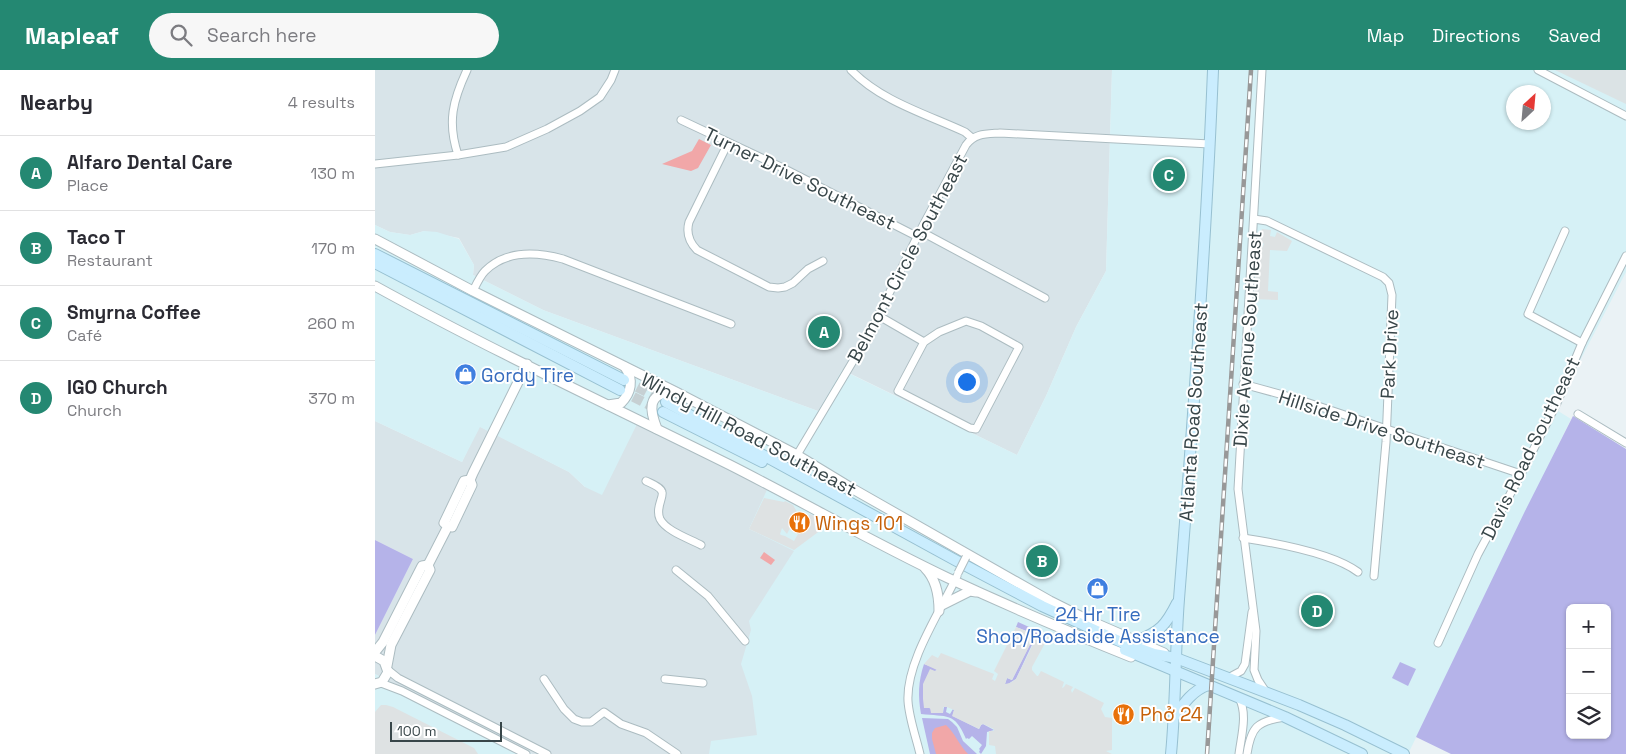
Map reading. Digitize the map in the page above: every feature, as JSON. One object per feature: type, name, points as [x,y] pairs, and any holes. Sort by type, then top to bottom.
[{"type":"main road","name":"Atlanta Road Southeast","points":[[1171,754],[1175,717],[1179,597],[1190,467],[1213,70]]},
{"type":"main road","name":"Windy Hill Road Southeast","points":[[375,254],[622,385],[375,263]]},
{"type":"main road","name":"Windy Hill Road Southeast","points":[[1362,754],[1285,717],[1176,672],[1042,613],[952,566],[665,407],[1043,606],[1121,642],[1154,654],[1176,658],[1320,714],[1404,754]]},
{"type":"main road","points":[[1136,641],[1155,634],[1161,628],[1169,619],[1179,597]]},
{"type":"main road","points":[[1175,717],[1189,696],[1208,685]]},
{"type":"street","points":[[458,155],[452,127],[452,116],[457,94],[467,70]]},
{"type":"street","points":[[375,164],[458,155],[506,147],[555,125],[600,97],[615,70]]},
{"type":"street","points":[[851,70],[860,79],[885,96],[965,132],[972,138]]},
{"type":"street","name":"Dixie Avenue Southeast","points":[[1262,70],[1237,489],[1256,631],[1254,670],[1267,693]]},
{"type":"street","points":[[1538,70],[1626,116]]},
{"type":"street","name":"Turner Drive Southeast","points":[[681,120],[919,234],[1045,298]]},
{"type":"street","name":"Belmont Circle Southeast","points":[[797,455],[879,316],[919,234],[966,145],[972,138],[980,135],[1000,134],[1210,144]]},
{"type":"street","points":[[728,143],[689,222],[688,228],[691,244],[697,250],[769,287],[785,287],[793,283],[808,269],[823,261]]},
{"type":"street","name":"Park Drive","points":[[1254,219],[1267,221],[1383,277],[1389,283],[1392,295],[1386,430],[1374,576]]},
{"type":"street","points":[[1565,231],[1528,314],[1582,343]]},
{"type":"street","name":"Windy Hill Road Southeast","points":[[375,239],[473,292],[676,392],[797,455],[967,556],[1058,605],[1176,658]]},
{"type":"street","points":[[473,292],[483,272],[492,265],[514,256],[536,253],[563,259],[731,324]]},
{"type":"street","name":"Davis Road Southeast","points":[[1438,643],[1478,554],[1557,403],[1582,343],[1626,256]]},
{"type":"street","name":"Windy Hill Road Southeast","points":[[375,286],[435,319],[743,472],[919,563],[956,577],[980,592],[1087,639],[1150,665],[1176,672]]},
{"type":"street","points":[[879,316],[924,342]]},
{"type":"street","points":[[966,321],[981,326],[1019,347],[976,429],[970,428],[898,391],[924,342],[939,332],[966,321]]},
{"type":"street","points":[[375,652],[386,637],[422,566],[427,565],[448,526],[444,523],[464,481],[469,480],[527,364]]},
{"type":"street","points":[[608,405],[621,404],[628,394],[631,379],[625,367]]},
{"type":"street","name":"Hillside Drive Southeast","points":[[1243,384],[1294,398],[1521,474]]},
{"type":"street","points":[[657,429],[651,413],[653,401],[663,392],[676,392]]},
{"type":"street","points":[[1579,414],[1626,443]]},
{"type":"street","points":[[646,481],[661,490],[663,494],[658,507],[662,522],[677,533],[701,545]]},
{"type":"street","points":[[1243,538],[1271,542],[1315,554],[1349,565],[1359,572]]},
{"type":"street","points":[[920,754],[908,704],[909,681],[913,667],[967,556]]},
{"type":"street","points":[[919,563],[930,573],[934,581],[941,608]]},
{"type":"street","points":[[377,684],[386,677],[391,645],[430,570],[427,565]]},
{"type":"street","points":[[676,570],[708,596],[745,641]]},
{"type":"street","points":[[941,608],[970,591],[980,592]]},
{"type":"street","name":"Dixie Avenue Southeast","points":[[1228,678],[1241,671],[1245,664],[1253,607]]},
{"type":"street","points":[[375,656],[384,661],[387,668],[399,678],[547,754]]},
{"type":"street","points":[[544,679],[564,709],[574,719],[591,722],[604,712],[621,724],[646,733],[677,754]]},
{"type":"street","points":[[665,679],[703,682]]},
{"type":"street","points":[[377,684],[402,691],[526,754]]},
{"type":"street","points":[[1239,698],[1244,712],[1239,754]]},
{"type":"street","points":[[1247,754],[1249,740],[1256,728],[1266,721],[1285,717]]},
{"type":"shaded area","points":[[375,70],[1112,70],[1106,271],[1076,327],[1046,396],[1017,455],[843,370],[818,411],[543,310],[473,275],[474,265],[459,238],[424,231],[410,235],[390,232],[375,225]]},
{"type":"shaded area","points":[[1112,70],[1626,70],[1626,272],[1555,409],[1571,419],[1408,754],[709,754],[711,741],[757,735],[752,696],[741,664],[751,630],[749,621],[794,551],[749,529],[771,481],[641,416],[602,495],[585,487],[569,472],[480,427],[462,462],[375,421],[375,225],[390,232],[410,235],[424,231],[437,232],[459,239],[474,265],[473,275],[543,310],[818,411],[842,370],[1017,455],[1046,396],[1076,327],[1106,271]]},
{"type":"shaded area","points":[[1555,70],[1626,70],[1626,104]]},
{"type":"shaded area","points":[[699,139],[711,145],[698,168],[691,171],[662,164],[692,151]]},
{"type":"shaded area","points":[[1262,229],[1271,230],[1270,236],[1275,237],[1277,232],[1292,241],[1287,251],[1270,250],[1268,291],[1278,292],[1278,300],[1254,299],[1257,247],[1262,248],[1264,244],[1260,241]]},
{"type":"shaded area","points":[[641,416],[772,481],[749,529],[794,550],[920,754],[532,754],[375,674],[375,635],[413,559],[375,540],[375,421],[462,462],[479,426],[569,472],[585,487]]},
{"type":"shaded area","points":[[1573,416],[1626,449],[1626,754],[1451,754],[1416,737]]},
{"type":"shaded area","points":[[764,498],[785,501],[793,505],[797,512],[795,516],[791,513],[795,518],[787,534],[782,528],[780,534],[794,541],[810,514],[825,522],[821,530],[794,550],[749,529]]},
{"type":"shaded area","points":[[375,540],[413,559],[375,635]]},
{"type":"shaded area","points":[[764,552],[775,560],[771,565],[760,558]]},
{"type":"shaded area","points":[[1018,622],[1038,631],[1016,679],[1005,684],[1007,678],[1012,680],[1033,638],[1028,635],[1029,632],[1016,627]]},
{"type":"shaded area","points":[[1016,627],[1029,632],[1028,636],[1033,639],[1012,680],[1007,678],[1005,684],[1016,679],[1038,631],[1049,636],[1032,670],[1037,676],[1041,671],[1064,682],[1062,688],[1066,684],[1073,687],[1072,693],[1075,688],[1104,703],[1101,709],[1105,717],[1112,718],[1112,750],[1106,751],[1112,754],[996,754],[995,746],[989,745],[989,731],[994,731],[994,729],[983,724],[979,729],[952,716],[954,710],[947,707],[943,707],[943,713],[931,713],[930,708],[924,708],[923,684],[930,669],[937,670],[924,664],[932,655],[938,658],[941,653],[994,674],[992,679],[995,681],[998,674],[994,671]]},
{"type":"shaded area","points":[[1400,662],[1416,669],[1408,686],[1392,678]]},
{"type":"shaded area","points":[[924,664],[937,670],[935,671],[929,708],[943,713],[944,707],[947,707],[946,712],[950,714],[953,709],[953,716],[979,729],[983,724],[994,730],[987,732],[986,746],[981,754],[979,749],[982,745],[972,736],[966,739],[954,720],[944,716],[921,714],[919,689]]},
{"type":"shaded area","points":[[375,674],[532,754],[375,754]]},
{"type":"shaded area","points":[[381,705],[393,707],[474,748],[478,754],[375,754],[375,712]]},
{"type":"shaded area","points":[[922,718],[948,719],[957,727],[963,741],[977,754],[930,754]]},
{"type":"shaded area","points":[[946,725],[968,754],[936,754],[932,733],[935,728]]},
{"type":"tunnel","points":[[624,380],[666,402]]},
{"type":"tunnel","points":[[620,390],[663,412]]},
{"type":"railway","points":[[1207,754],[1251,70]]},
{"type":"place","name":"Smyrna Coffee","points":[[1169,175]]},
{"type":"place","name":"Alfaro Dental Care","points":[[824,332]]},
{"type":"place","name":"Gordy Tire","points":[[465,375]]},
{"type":"place","name":"Wings 101","points":[[799,523]]},
{"type":"place","name":"Taco T","points":[[1042,561]]},
{"type":"place","name":"24 Hr Tire Shop/Roadside Assistance","points":[[1098,588]]},
{"type":"place","name":"IGO Church","points":[[1317,611]]},
{"type":"place","name":"Phở 24","points":[[1124,714]]}]
